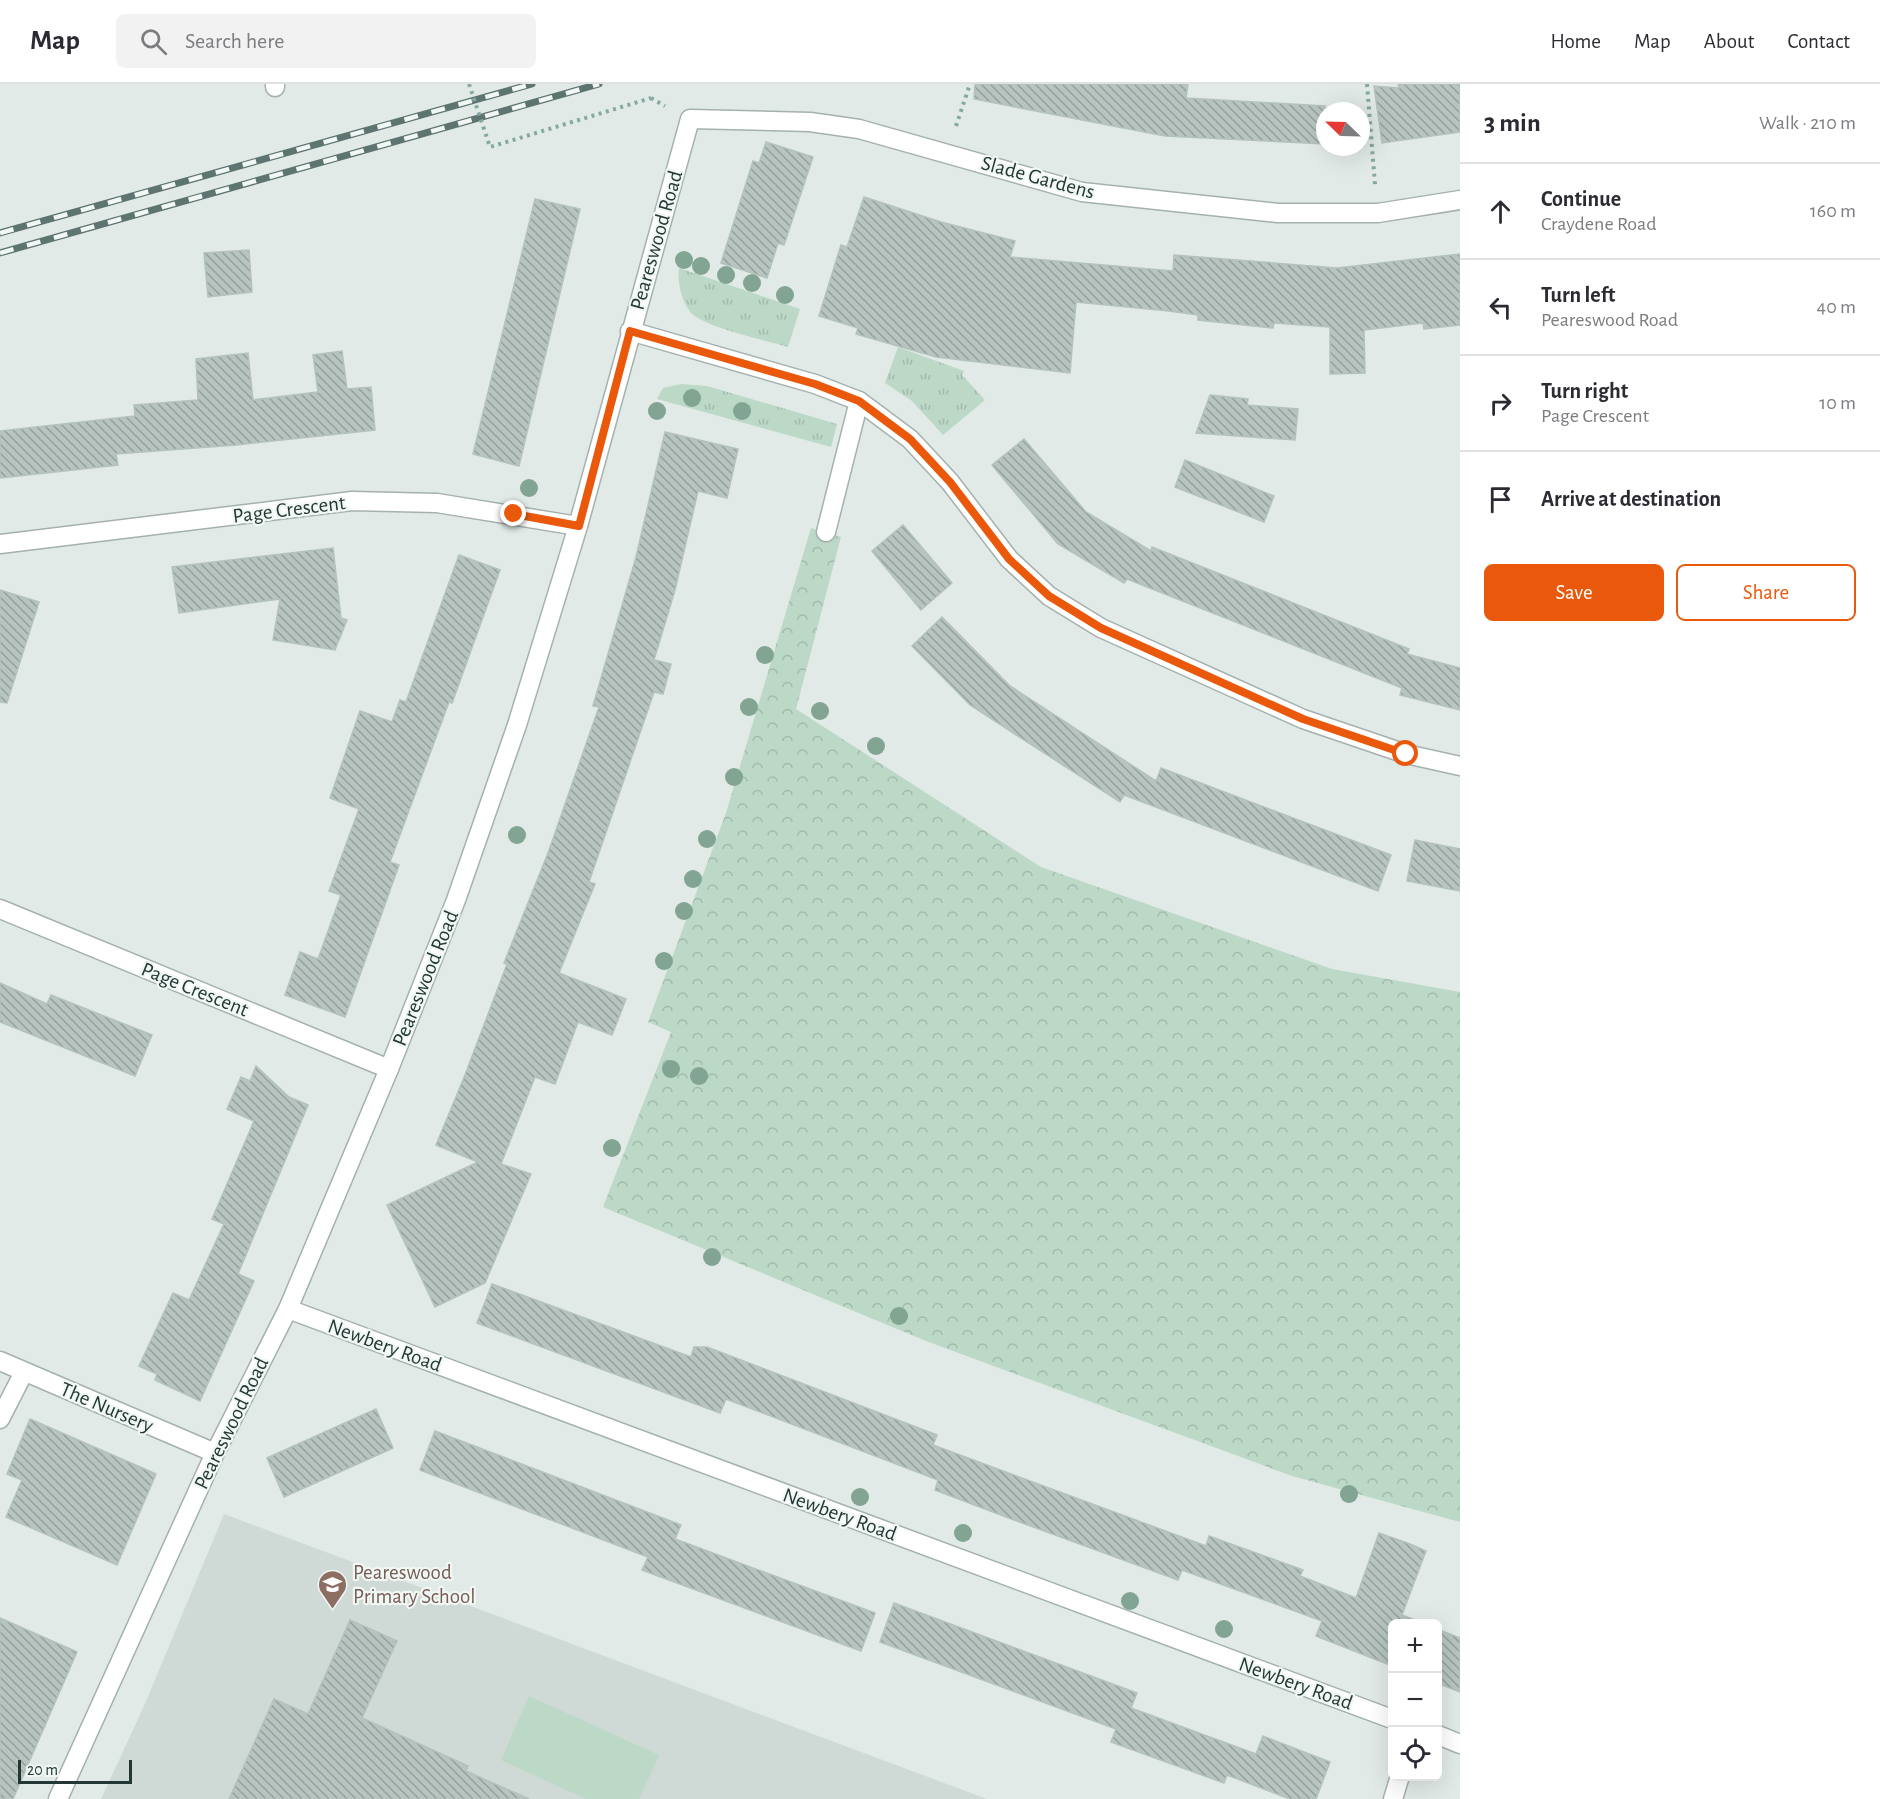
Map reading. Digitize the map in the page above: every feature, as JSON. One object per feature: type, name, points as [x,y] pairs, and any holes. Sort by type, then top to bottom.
[{"type":"street","name":"Slade Gardens","points":[[690,119],[810,122],[859,129],[1082,192],[1278,213],[1377,213],[1460,200]]},
{"type":"street","name":"Peareswood Road","points":[[58,1799],[214,1453],[288,1309],[389,1069],[456,900],[517,724],[579,526],[630,331],[690,119]]},
{"type":"street","points":[[630,331],[815,384],[859,401],[910,439],[950,482],[1009,559],[1049,596],[1101,628],[1303,719],[1406,754],[1460,766]]},
{"type":"street","points":[[826,532],[859,401]]},
{"type":"street","name":"Page Crescent","points":[[0,544],[352,501],[437,503],[579,526]]},
{"type":"street","name":"Page Crescent","points":[[0,909],[389,1069]]},
{"type":"street","name":"Newbery Road","points":[[288,1309],[1388,1718]]},
{"type":"street","name":"The Nursery","points":[[0,1361],[214,1453]]},
{"type":"street","points":[[0,1419],[24,1372]]},
{"type":"street","points":[[1442,1737],[1460,1744]]},
{"type":"street","points":[[1393,1799],[1399,1781]]},
{"type":"path","points":[[469,84],[489,147],[651,99]]},
{"type":"path","points":[[947,152],[970,84]]},
{"type":"path","points":[[1367,84],[1377,213]]},
{"type":"shaded area","name":"Peareswood Primary School","points":[[224,1514],[987,1799],[101,1799],[144,1706]]},
{"type":"green space","points":[[679,268],[800,309],[788,347],[722,329],[691,313],[681,292]]},
{"type":"green space","points":[[898,347],[964,371],[962,375],[985,400],[943,435],[912,401],[885,383]]},
{"type":"green space","points":[[681,384],[707,386],[837,424],[831,447],[657,399],[663,388]]},
{"type":"green space","points":[[811,528],[841,537],[796,709],[1041,867],[1332,969],[1460,992],[1460,1522],[1292,1476],[926,1341],[603,1207],[671,1032],[648,1022],[726,813]]},
{"type":"green space","points":[[529,1696],[659,1755],[639,1799],[586,1799],[501,1760]]},
{"type":"building","points":[[975,84],[1188,84],[1186,98],[1316,105],[1316,144],[1165,136],[974,99]]},
{"type":"building","points":[[1398,84],[1460,84],[1460,132],[1382,143],[1374,86],[1399,88]]},
{"type":"building","points":[[766,142],[813,157],[784,245],[778,243],[767,278],[721,263],[753,161],[759,163]]},
{"type":"building","points":[[864,197],[941,222],[1015,241],[1010,257],[1173,271],[1174,255],[1337,268],[1460,254],[1460,325],[1424,329],[1423,323],[1364,330],[1365,373],[1330,374],[1330,327],[1274,323],[1273,328],[1198,320],[1198,315],[1169,311],[1076,302],[1070,373],[936,357],[856,334],[858,328],[819,316],[841,245],[847,247]]},
{"type":"building","points":[[535,199],[580,209],[519,466],[473,454]]},
{"type":"building","points":[[249,250],[252,292],[208,297],[204,253]]},
{"type":"building","points":[[342,351],[347,389],[371,387],[375,430],[236,445],[116,454],[118,465],[0,478],[0,431],[135,416],[134,405],[198,400],[196,359],[248,353],[253,400],[318,392],[313,355]]},
{"type":"building","points":[[1210,395],[1248,399],[1247,405],[1298,409],[1295,440],[1196,433]]},
{"type":"building","points":[[665,432],[738,449],[727,498],[698,491],[675,590],[654,660],[671,664],[663,694],[654,692],[589,882],[595,884],[559,973],[626,999],[612,1035],[578,1022],[555,1084],[535,1077],[501,1164],[531,1174],[485,1283],[435,1307],[387,1205],[478,1162],[436,1145],[507,964],[504,963],[548,853],[599,707],[593,706],[636,557]]},
{"type":"building","points":[[1024,439],[1086,512],[1151,551],[1152,547],[1409,649],[1407,654],[1460,668],[1460,710],[1400,695],[1402,688],[1127,579],[1124,583],[1058,544],[992,465]]},
{"type":"building","points":[[1185,460],[1274,496],[1264,522],[1175,487]]},
{"type":"building","points":[[903,525],[952,583],[921,610],[872,551]]},
{"type":"building","points":[[333,548],[341,618],[347,620],[335,650],[273,640],[280,599],[179,613],[172,567]]},
{"type":"building","points":[[459,555],[500,570],[452,703],[449,702],[390,862],[399,865],[345,1017],[285,995],[300,952],[318,959],[341,895],[329,891],[359,809],[330,798],[360,711],[392,722],[400,700],[406,702]]},
{"type":"building","points":[[0,590],[39,602],[7,703],[0,702]]},
{"type":"building","points":[[942,617],[1010,686],[1156,781],[1161,768],[1391,855],[1378,891],[1124,795],[1120,802],[970,705],[912,646]]},
{"type":"building","points":[[1415,840],[1460,849],[1460,891],[1407,881]]},
{"type":"building","points":[[0,983],[47,1004],[51,995],[152,1035],[135,1076],[0,1022]]},
{"type":"building","points":[[256,1066],[289,1097],[308,1105],[238,1274],[254,1281],[200,1401],[155,1380],[157,1374],[139,1366],[173,1293],[189,1300],[224,1224],[212,1219],[254,1121],[227,1109],[241,1077],[250,1081]]},
{"type":"building","points":[[492,1284],[691,1357],[694,1347],[707,1347],[937,1435],[933,1445],[1206,1546],[1209,1536],[1303,1570],[1300,1576],[1356,1598],[1379,1533],[1426,1551],[1402,1615],[1412,1619],[1388,1619],[1388,1664],[1316,1636],[1322,1621],[1182,1570],[1178,1580],[1006,1517],[935,1490],[938,1480],[726,1399],[720,1413],[477,1323]]},
{"type":"building","points":[[376,1409],[393,1448],[284,1497],[267,1458]]},
{"type":"building","points":[[30,1419],[156,1474],[117,1565],[6,1517],[22,1480],[7,1474]]},
{"type":"building","points":[[435,1431],[681,1525],[675,1539],[875,1613],[861,1651],[642,1570],[648,1557],[420,1470]]},
{"type":"building","points":[[894,1603],[1137,1693],[1131,1708],[1256,1754],[1263,1736],[1330,1762],[1316,1799],[1290,1799],[1227,1775],[1224,1783],[1111,1742],[1116,1729],[880,1642]]},
{"type":"building","points":[[0,1618],[77,1652],[13,1799],[0,1799]]},
{"type":"building","points":[[350,1620],[397,1641],[362,1718],[468,1766],[466,1771],[529,1799],[229,1799],[274,1699],[308,1714]]},
{"type":"building","points":[[1442,1631],[1460,1638],[1460,1692],[1442,1685]]},
{"type":"railway","points":[[0,233],[532,84]]},
{"type":"railway","points":[[0,253],[599,84]]},
{"type":"place","name":"Peareswood Primary School","points":[[332,1610]]},
{"type":"route","points":[[514,514],[579,526],[630,331],[815,384],[859,401],[910,439],[950,482],[1009,559],[1049,596],[1101,628],[1303,719],[1406,754]]}]
